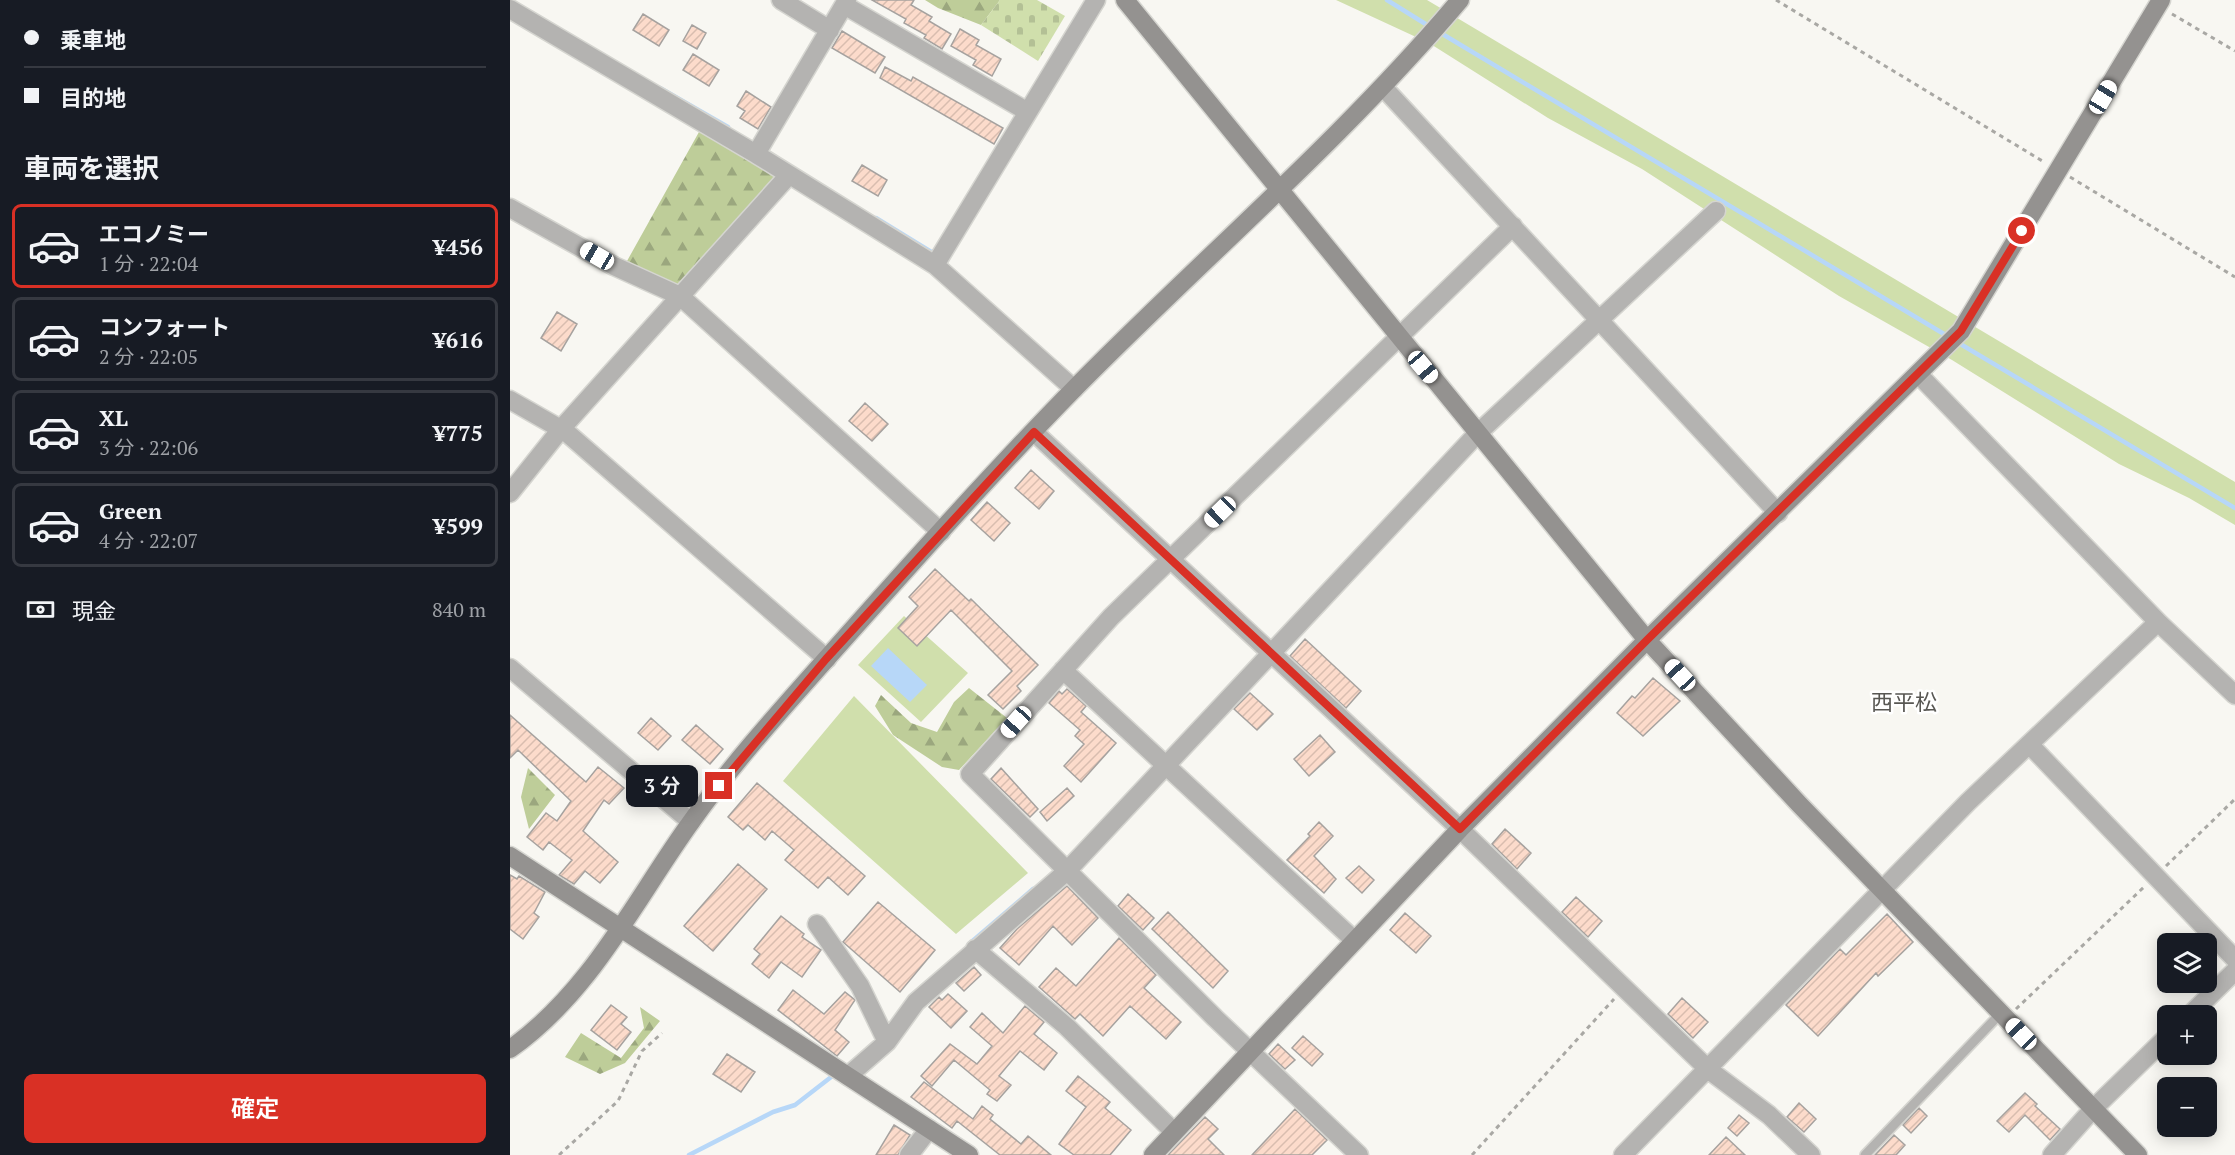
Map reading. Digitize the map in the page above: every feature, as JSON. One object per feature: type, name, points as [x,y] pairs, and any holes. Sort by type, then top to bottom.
[{"type":"street","points":[[781,0],[830,30]]},
{"type":"street","points":[[935,265],[1096,0]]},
{"type":"street","points":[[1125,0],[1647,640],[2138,1155]]},
{"type":"street","points":[[510,1049],[554,1012],[622,928],[691,822],[826,659],[941,532],[1074,390],[1383,87],[1460,0]]},
{"type":"street","points":[[756,154],[845,3],[1029,111]]},
{"type":"street","points":[[1153,1155],[1460,829],[1647,640],[1961,331],[2160,3]]},
{"type":"street","points":[[510,9],[756,154],[935,265],[1074,390]]},
{"type":"street","points":[[1383,87],[1778,513]]},
{"type":"street","points":[[510,493],[561,429],[789,175]]},
{"type":"street","points":[[510,208],[614,266],[680,297],[941,532]]},
{"type":"street","points":[[848,1076],[887,1042],[916,1002],[1066,872],[1477,434],[1716,211]]},
{"type":"street","points":[[1359,1155],[1066,872],[970,774],[1063,670],[1171,559],[1513,226]]},
{"type":"street","points":[[1918,375],[2158,622],[2235,695]]},
{"type":"street","points":[[510,400],[561,429],[826,659]]},
{"type":"street","points":[[1034,432],[1460,829],[1709,1070],[1769,1115],[1811,1155]]},
{"type":"street","points":[[1623,1155],[1709,1070],[1882,889],[2029,744],[2158,622]]},
{"type":"street","points":[[510,668],[691,822]]},
{"type":"street","points":[[1063,670],[1354,940]]},
{"type":"street","points":[[2029,744],[2235,959]]},
{"type":"street","points":[[510,856],[969,1155]]},
{"type":"street","points":[[817,924],[860,986],[887,1042]]},
{"type":"street","points":[[975,949],[1067,1027],[1174,1132]]},
{"type":"street","points":[[2200,1005],[2235,971]]},
{"type":"street","points":[[2052,1155],[2093,1109],[2157,1047]]},
{"type":"street","points":[[909,1155],[929,1129]]},
{"type":"lane","points":[[1865,1155],[2004,1016]]},
{"type":"path","points":[[1776,0],[2235,277]]},
{"type":"path","points":[[2160,3],[2235,51]]},
{"type":"path","points":[[2004,1016],[2156,876],[2235,799]]},
{"type":"path","points":[[1472,1155],[1623,989]]},
{"type":"path","points":[[559,1155],[618,1101],[642,1051],[662,1034]]},
{"type":"green space","points":[[925,0],[1000,0],[981,25],[938,8]]},
{"type":"green space","points":[[1000,0],[1037,0],[1065,16],[1038,61],[981,25]]},
{"type":"green space","points":[[1336,0],[1427,0],[2235,482],[2235,525],[2189,498],[2119,464],[1952,360],[1839,296],[1642,169],[1548,118],[1429,43]]},
{"type":"green space","points":[[704,123],[782,182],[680,296],[622,270]]},
{"type":"green space","points":[[904,616],[968,673],[921,722],[858,665]]},
{"type":"green space","points":[[969,688],[1007,718],[959,770],[942,767],[893,735],[875,706],[881,695],[911,723],[937,732],[954,702]]},
{"type":"green space","points":[[854,696],[1028,873],[956,934],[783,781]]},
{"type":"green space","points":[[528,768],[555,795],[529,829],[521,797]]},
{"type":"green space","points":[[640,1007],[660,1021],[625,1063],[600,1074],[565,1057],[581,1033],[621,1058],[644,1028]]},
{"type":"water","points":[[888,648],[927,685],[910,702],[871,666]]},
{"type":"building","points":[[872,0],[914,0],[911,5],[932,17],[929,21],[951,34],[942,49],[924,38],[926,35],[904,23],[906,19]]},
{"type":"building","points":[[643,14],[669,30],[659,46],[633,30]]},
{"type":"building","points":[[692,25],[706,33],[697,49],[683,41]]},
{"type":"building","points":[[960,29],[979,40],[976,45],[1001,59],[992,76],[973,65],[976,60],[951,46]]},
{"type":"building","points":[[842,31],[885,57],[875,73],[832,48]]},
{"type":"building","points":[[693,54],[719,70],[709,86],[683,70]]},
{"type":"building","points":[[885,67],[911,81],[913,77],[1003,128],[994,144],[880,78]]},
{"type":"building","points":[[746,91],[771,107],[758,129],[740,118],[745,111],[737,106]]},
{"type":"building","points":[[862,165],[887,180],[878,196],[852,181]]},
{"type":"building","points":[[557,312],[577,324],[561,351],[541,338]]},
{"type":"building","points":[[865,403],[888,424],[872,441],[849,421]]},
{"type":"building","points":[[1031,470],[1054,491],[1039,509],[1015,488]]},
{"type":"building","points":[[987,502],[1010,523],[994,541],[971,520]]},
{"type":"building","points":[[935,569],[969,601],[971,599],[1038,665],[1017,686],[1021,691],[1003,709],[988,695],[1012,671],[951,610],[917,646],[898,628],[918,606],[909,597]]},
{"type":"building","points":[[1305,639],[1361,691],[1346,708],[1290,656]]},
{"type":"building","points":[[1653,678],[1680,701],[1643,736],[1617,713]]},
{"type":"building","points":[[1067,689],[1086,706],[1081,712],[1116,743],[1081,782],[1064,766],[1084,744],[1075,736],[1080,730],[1049,703],[1059,691],[1062,694]]},
{"type":"building","points":[[1250,693],[1273,714],[1257,730],[1234,709]]},
{"type":"building","points":[[510,715],[586,782],[598,767],[624,788],[609,804],[604,800],[583,831],[618,862],[600,883],[585,871],[574,884],[559,875],[572,860],[549,842],[543,850],[527,837],[546,813],[557,821],[571,801],[518,750],[510,758]]},
{"type":"building","points":[[651,718],[671,736],[658,750],[638,733]]},
{"type":"building","points":[[696,725],[723,749],[710,764],[682,740]]},
{"type":"building","points":[[1320,735],[1335,752],[1309,776],[1294,759]]},
{"type":"building","points":[[1001,768],[1038,809],[1030,817],[991,779]]},
{"type":"building","points":[[757,783],[865,876],[848,895],[828,877],[818,888],[785,860],[794,850],[772,831],[765,840],[748,825],[743,830],[728,817]]},
{"type":"building","points":[[1067,788],[1074,796],[1047,821],[1040,812]]},
{"type":"building","points":[[1319,822],[1333,836],[1314,856],[1336,879],[1324,893],[1287,860],[1310,836],[1308,834]]},
{"type":"building","points":[[1505,829],[1531,853],[1517,869],[1492,844]]},
{"type":"building","points":[[738,864],[767,889],[713,951],[684,926]]},
{"type":"building","points":[[1359,866],[1374,880],[1362,893],[1346,878]]},
{"type":"building","points":[[510,875],[517,879],[519,876],[545,892],[534,913],[539,917],[523,939],[510,929]]},
{"type":"building","points":[[1067,886],[1098,918],[1072,945],[1053,926],[1019,965],[1000,948],[1017,929]]},
{"type":"building","points":[[1128,894],[1154,918],[1143,930],[1118,906]]},
{"type":"building","points":[[1576,897],[1602,921],[1588,937],[1562,912]]},
{"type":"building","points":[[878,902],[935,950],[900,992],[843,942]]},
{"type":"building","points":[[1168,912],[1228,971],[1213,988],[1152,929]]},
{"type":"building","points":[[1405,913],[1431,936],[1416,953],[1390,930]]},
{"type":"building","points":[[1887,914],[1913,942],[1878,976],[1876,973],[1818,1036],[1786,1005],[1840,949],[1846,955]]},
{"type":"building","points":[[781,916],[804,934],[802,937],[821,950],[802,977],[781,962],[769,978],[752,964],[760,954],[754,949]]},
{"type":"building","points":[[1119,938],[1156,975],[1144,988],[1181,1022],[1166,1039],[1130,1006],[1103,1036],[1080,1014],[1075,1019],[1039,987],[1056,968],[1076,986]]},
{"type":"building","points":[[974,967],[981,975],[964,991],[956,983]]},
{"type":"building","points":[[793,990],[824,1014],[845,992],[855,1000],[835,1030],[849,1042],[837,1056],[778,1010]]},
{"type":"building","points":[[948,994],[967,1011],[951,1028],[929,1007],[939,997],[942,1000]]},
{"type":"building","points":[[1682,998],[1708,1022],[1693,1038],[1668,1014]]},
{"type":"building","points":[[611,1005],[627,1017],[621,1024],[631,1032],[617,1050],[591,1030]]},
{"type":"building","points":[[1025,1006],[1044,1022],[1034,1034],[1057,1053],[1044,1070],[1020,1051],[999,1076],[1011,1085],[997,1101],[987,1094],[990,1090],[954,1060],[932,1086],[921,1076],[950,1044],[977,1064],[992,1046],[970,1027],[982,1013],[1003,1033]]},
{"type":"building","points":[[1303,1036],[1323,1054],[1312,1066],[1292,1048]]},
{"type":"building","points":[[1278,1044],[1295,1060],[1285,1069],[1269,1054]]},
{"type":"building","points":[[727,1054],[755,1072],[741,1092],[713,1074]]},
{"type":"building","points":[[1078,1076],[1110,1102],[1105,1108],[1131,1130],[1110,1155],[1074,1155],[1059,1144],[1086,1107],[1066,1091]]},
{"type":"building","points":[[924,1082],[973,1119],[982,1106],[993,1115],[990,1119],[1021,1144],[1028,1136],[1051,1155],[1000,1155],[957,1121],[952,1128],[911,1097]]},
{"type":"building","points":[[2025,1093],[2037,1104],[2035,1106],[2060,1129],[2050,1140],[2025,1115],[2009,1132],[1997,1121]]},
{"type":"building","points":[[1799,1103],[1816,1119],[1804,1132],[1787,1117]]},
{"type":"building","points":[[1919,1108],[1927,1116],[1911,1133],[1903,1125]]},
{"type":"building","points":[[1295,1109],[1327,1140],[1312,1155],[1252,1155]]},
{"type":"building","points":[[1739,1115],[1749,1123],[1737,1136],[1728,1128]]},
{"type":"building","points":[[1205,1117],[1218,1129],[1208,1139],[1224,1155],[1168,1155]]},
{"type":"building","points":[[894,1125],[910,1135],[898,1155],[876,1155]]},
{"type":"building","points":[[1894,1135],[1905,1145],[1896,1155],[1875,1155]]},
{"type":"building","points":[[1726,1137],[1745,1155],[1709,1155]]},
{"type":"waterway","points":[[1387,0],[1432,28]]},
{"type":"waterway","points":[[1439,32],[1949,337]]},
{"type":"waterway","points":[[660,88],[728,127]]},
{"type":"waterway","points":[[876,218],[933,253],[934,251]]},
{"type":"waterway","points":[[1957,342],[2235,508]]},
{"type":"waterway","points":[[969,944],[1033,889]]},
{"type":"waterway","points":[[689,1155],[773,1112],[795,1105],[835,1074]]},
{"type":"district","name":"西平松","points":[[1904,702]]},
{"type":"route","points":[[719,786],[826,659],[1034,432],[1460,829],[1647,640],[1961,331],[2022,231]]}]
